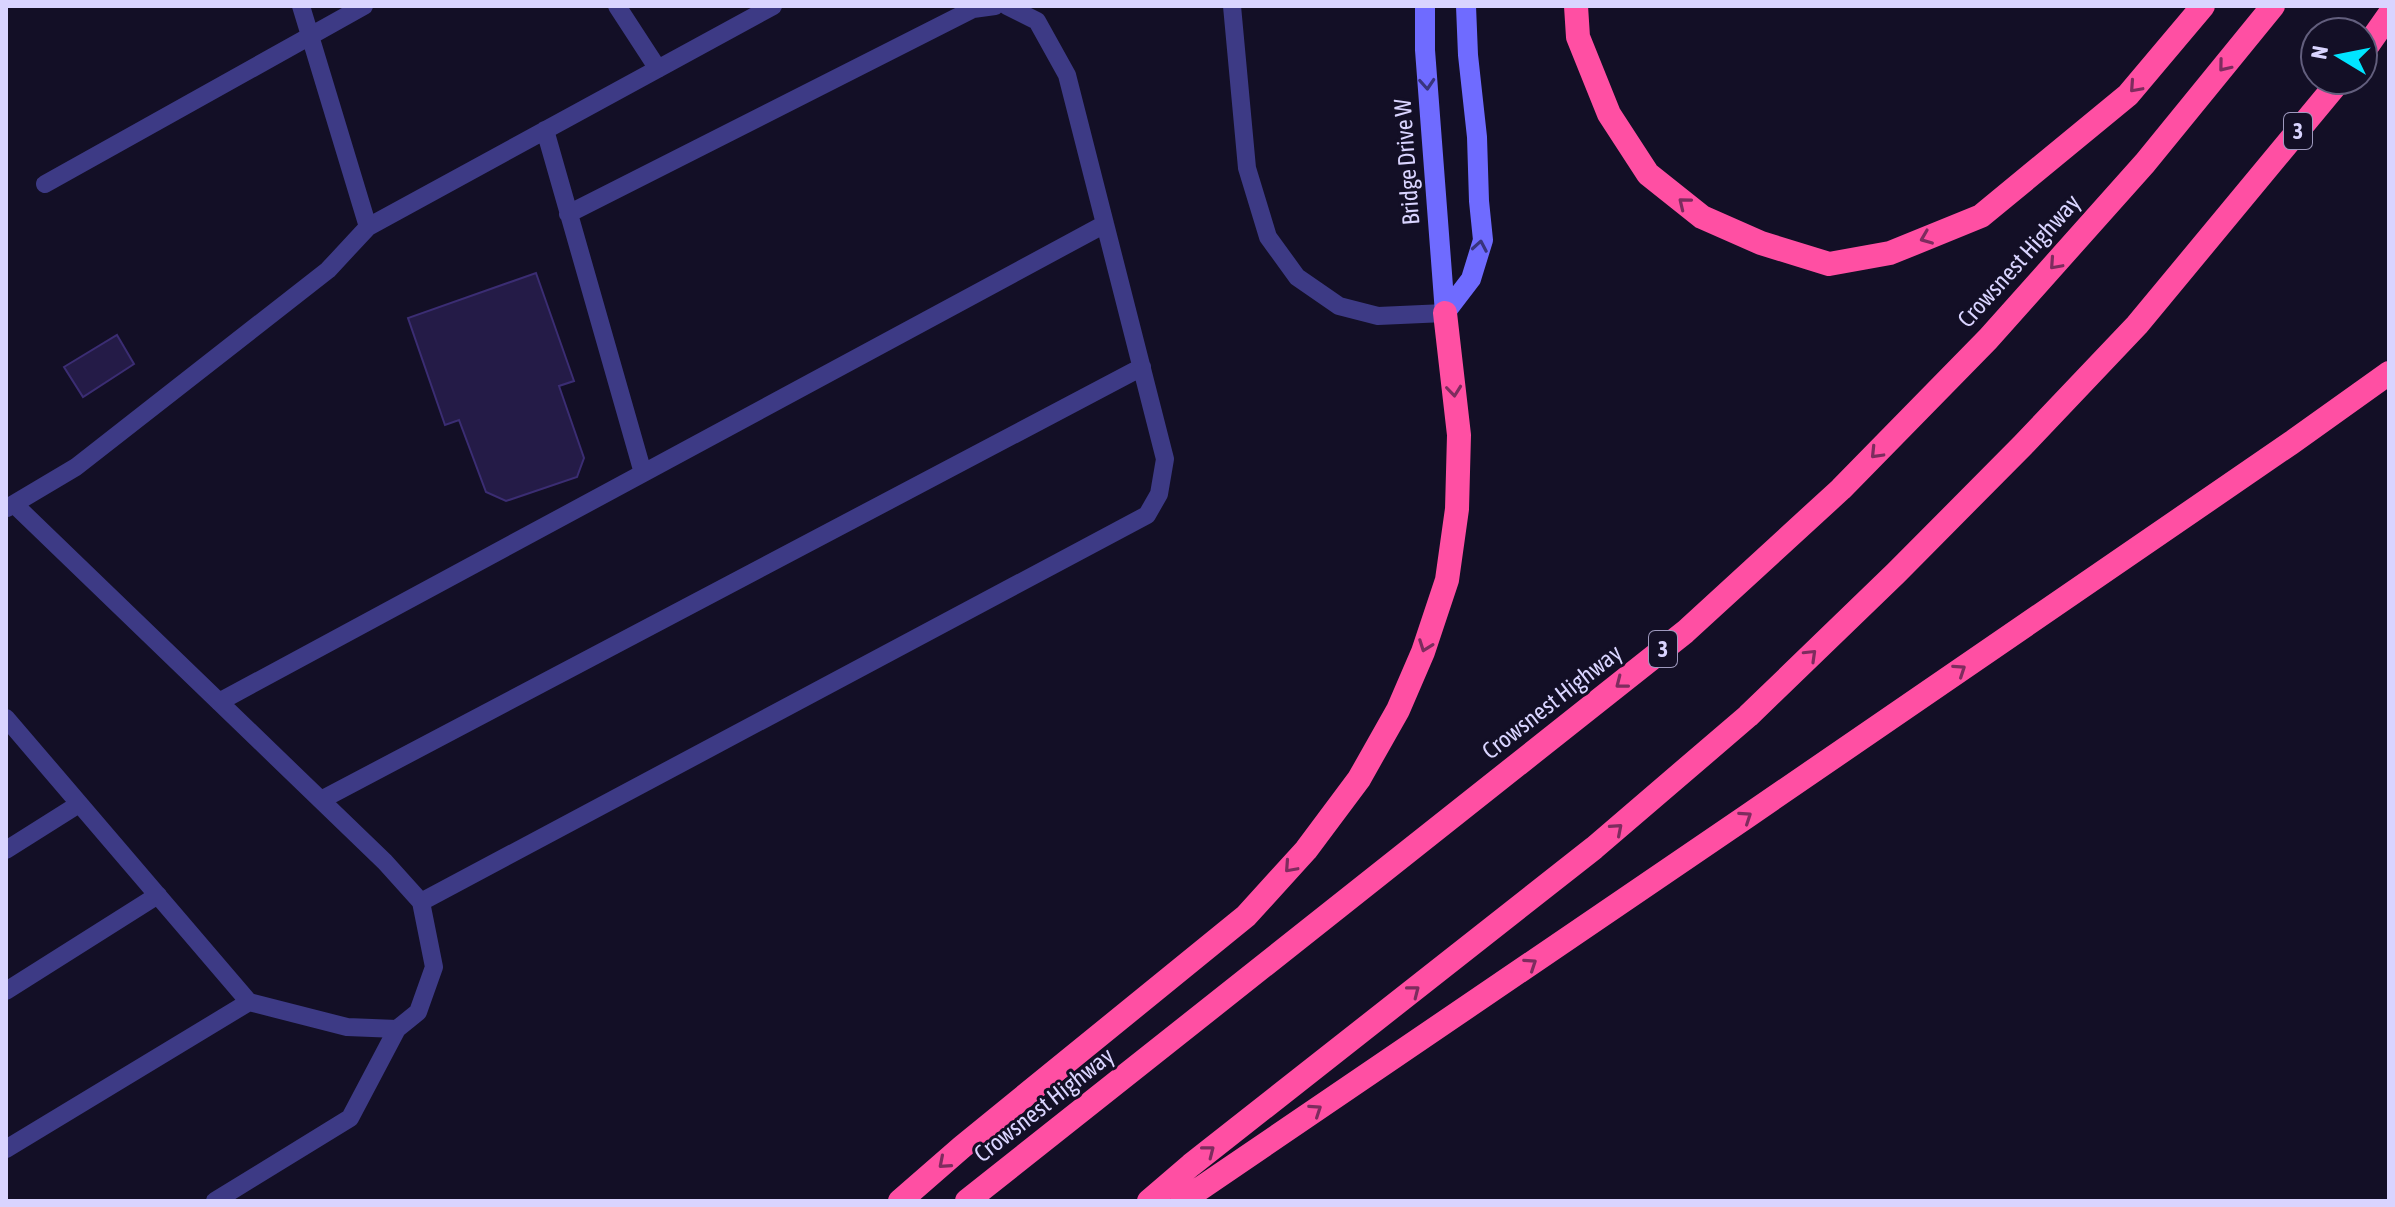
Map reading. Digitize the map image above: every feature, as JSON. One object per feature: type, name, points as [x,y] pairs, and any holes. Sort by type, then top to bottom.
[{"type":"highway","points":[[1576,6],[1578,37],[1609,114],[1648,174],[1702,217],[1761,243],[1829,264],[1890,253],[1981,216],[2128,95],[2203,6]]},
{"type":"highway","name":"Crowsnest Highway","points":[[967,1201],[1685,632],[1741,581],[1841,489],[1988,339],[2145,163],[2273,6]]},
{"type":"highway","name":"3","points":[[1149,1201],[1594,848],[1748,716],[1896,573],[2137,325],[2327,96]]},
{"type":"highway","points":[[900,1201],[1246,916],[1306,850],[1359,779],[1398,710],[1423,652],[1447,580],[1457,509],[1459,435],[1445,313]]},
{"type":"highway","points":[[1182,1201],[1850,746],[2389,373]]},
{"type":"street","name":"Bridge Drive W","points":[[1425,6],[1425,50],[1445,313]]},
{"type":"street","points":[[1445,313],[1471,279],[1483,240],[1466,6]]},
{"type":"lane","points":[[301,6],[368,227]]},
{"type":"lane","points":[[45,184],[364,6]]},
{"type":"lane","points":[[617,6],[658,69]]},
{"type":"lane","points":[[215,1201],[350,1118],[397,1029],[418,1012],[434,967],[421,902],[321,800],[10,507],[76,467],[328,270],[368,227],[773,6]]},
{"type":"lane","points":[[568,214],[973,9],[995,6]]},
{"type":"lane","points":[[421,902],[1147,515],[1159,494],[1165,459],[1067,75],[1037,21],[1007,6]]},
{"type":"lane","points":[[1232,6],[1247,168],[1268,237],[1297,277],[1339,306],[1378,316],[1445,313]]},
{"type":"lane","points":[[545,130],[643,473]]},
{"type":"lane","points":[[219,702],[1105,224]]},
{"type":"lane","points":[[321,800],[1142,367]]},
{"type":"lane","points":[[9,726],[249,1002],[347,1027],[397,1029]]},
{"type":"lane","points":[[6,850],[79,804]]},
{"type":"lane","points":[[6,991],[158,895]]},
{"type":"lane","points":[[6,1149],[249,1002]]},
{"type":"building","points":[[536,273],[574,381],[559,386],[584,458],[577,477],[506,501],[486,492],[459,420],[445,425],[408,318]]},
{"type":"building","points":[[117,335],[134,364],[83,397],[64,367]]}]
